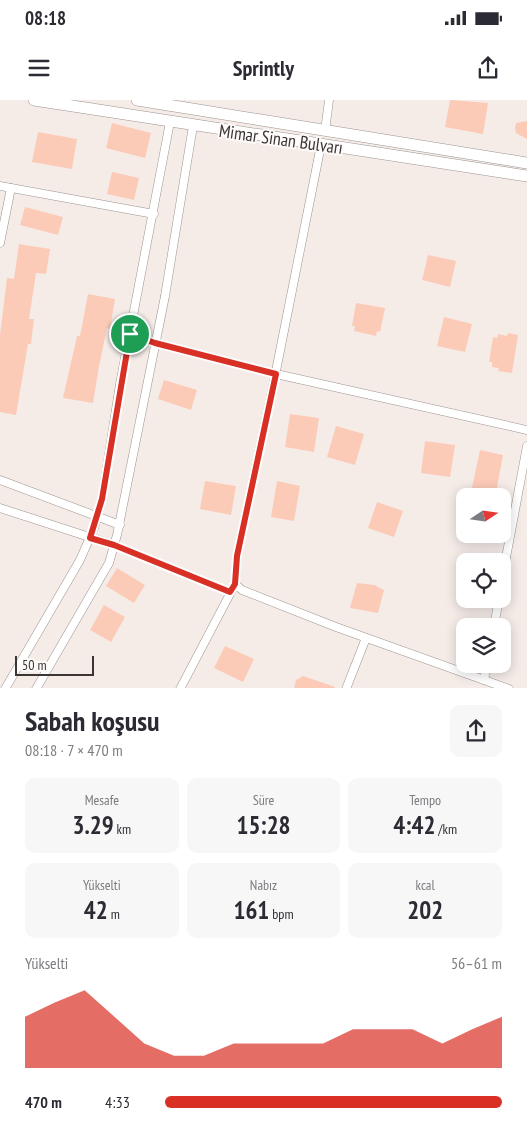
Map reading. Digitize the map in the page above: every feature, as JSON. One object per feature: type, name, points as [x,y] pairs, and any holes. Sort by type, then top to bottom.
[{"type":"main road","name":"Mimar Sinan Bulvarı","points":[[34,100],[527,176]]},
{"type":"main road","name":"Mimar Sinan Bulvarı","points":[[137,100],[193,105],[325,131],[527,163]]},
{"type":"street","points":[[325,131],[329,100]]},
{"type":"street","points":[[5,688],[80,560],[97,516],[170,122]]},
{"type":"street","points":[[36,688],[109,563],[120,525],[155,343],[193,126]]},
{"type":"street","points":[[180,688],[235,584],[237,556],[276,374],[320,145]]},
{"type":"street","points":[[0,186],[154,214]]},
{"type":"street","points":[[0,243],[11,188]]},
{"type":"street","points":[[130,334],[155,343],[276,374],[527,430]]},
{"type":"street","points":[[507,553],[527,446]]},
{"type":"street","points":[[0,480],[120,525]]},
{"type":"street","points":[[0,508],[114,545],[230,592]]},
{"type":"street","points":[[235,584],[242,590],[366,638],[509,688]]},
{"type":"street","points":[[346,688],[366,638]]},
{"type":"street","points":[[484,680],[485,673]]},
{"type":"building","points":[[450,100],[488,103],[483,134],[445,127]]},
{"type":"building","points":[[527,121],[527,139],[516,133],[515,128],[516,123]]},
{"type":"building","points":[[112,123],[151,133],[145,158],[106,148]]},
{"type":"building","points":[[38,132],[77,139],[72,169],[32,162]]},
{"type":"building","points":[[112,172],[139,178],[134,200],[107,194]]},
{"type":"building","points":[[25,207],[63,217],[58,235],[20,225]]},
{"type":"building","points":[[19,244],[50,249],[46,274],[36,273],[29,319],[34,319],[31,344],[28,344],[16,415],[0,412],[0,335],[7,278],[14,279]]},
{"type":"building","points":[[428,255],[456,261],[450,287],[422,280]]},
{"type":"building","points":[[88,294],[115,299],[110,329],[107,328],[93,403],[63,398],[77,336],[80,336]]},
{"type":"building","points":[[356,303],[385,308],[380,332],[377,331],[376,336],[354,331],[355,326],[352,326]]},
{"type":"building","points":[[444,317],[472,324],[465,352],[437,346]]},
{"type":"building","points":[[508,333],[518,335],[512,373],[498,371],[499,368],[492,367],[492,362],[489,362],[493,337],[497,338],[498,334],[507,336]]},
{"type":"building","points":[[164,380],[197,390],[191,410],[158,399]]},
{"type":"building","points":[[290,414],[319,418],[314,452],[285,447]]},
{"type":"building","points":[[336,426],[364,434],[355,465],[327,457]]},
{"type":"building","points":[[425,441],[455,445],[450,477],[421,473]]},
{"type":"building","points":[[480,450],[503,455],[497,488],[472,488]]},
{"type":"building","points":[[205,481],[236,486],[231,515],[200,509]]},
{"type":"building","points":[[277,481],[300,486],[294,521],[271,517]]},
{"type":"building","points":[[377,502],[403,511],[394,537],[368,528]]},
{"type":"building","points":[[117,568],[145,585],[134,603],[106,586]]},
{"type":"building","points":[[357,583],[374,585],[384,590],[378,613],[350,608]]},
{"type":"building","points":[[104,605],[125,617],[111,642],[90,630]]},
{"type":"building","points":[[225,646],[254,659],[243,682],[214,668]]},
{"type":"building","points":[[303,676],[335,688],[294,688],[296,680]]},
{"type":"route","points":[[130,334],[155,343],[276,374],[237,556],[235,584],[230,592],[114,545],[90,538],[102,499],[130,334]]}]
